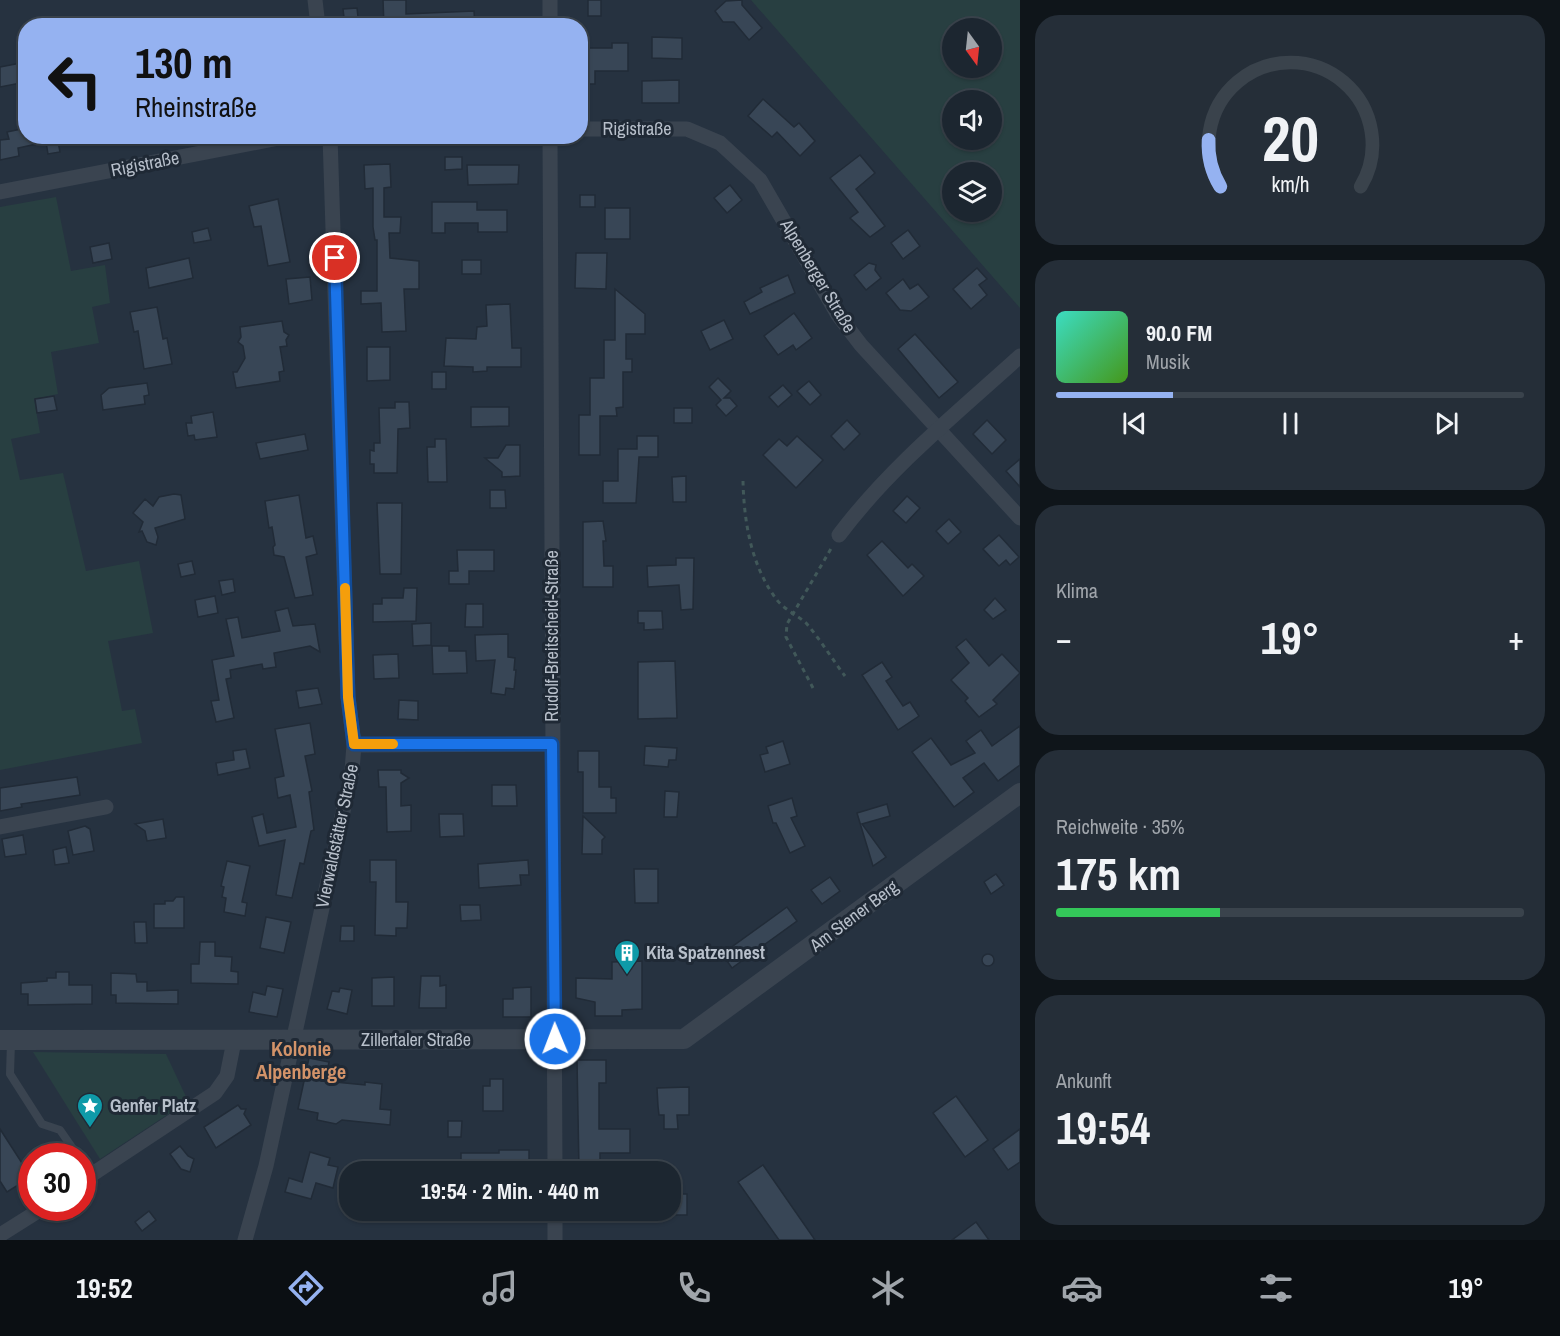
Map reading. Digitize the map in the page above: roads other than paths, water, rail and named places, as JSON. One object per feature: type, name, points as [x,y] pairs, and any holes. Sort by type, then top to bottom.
[{"type":"street","points":[[315,0],[317,18]]},
{"type":"street","points":[[550,0],[550,18]]},
{"type":"street","name":"Rigistraße","points":[[588,129],[694,130]]},
{"type":"street","name":"Alpenberger Straße","points":[[694,130],[720,143],[760,180],[838,315],[861,345],[1020,518]]},
{"type":"street","name":"Rigistraße","points":[[0,192],[248,144]]},
{"type":"street","name":"Vierwaldstätter Straße","points":[[245,1240],[266,1166],[352,770],[354,744],[348,697],[330,144]]},
{"type":"street","name":"Rudolf-Breitscheid-Straße","points":[[550,144],[555,1161]]},
{"type":"street","points":[[839,535],[868,496],[1020,356]]},
{"type":"street","points":[[354,744],[552,744]]},
{"type":"street","name":"Am Stener Berg","points":[[688,1037],[1020,793]]},
{"type":"street","points":[[0,827],[106,807]]},
{"type":"street","name":"Zillertaler Straße","points":[[6,1040],[234,1041],[688,1037]]},
{"type":"street","points":[[96,1166],[215,1093],[227,1076],[234,1041]]},
{"type":"street","points":[[0,1235],[22,1221]]},
{"type":"street","points":[[555,1221],[555,1240]]},
{"type":"lane","points":[[6,1040],[10,1074],[42,1124],[60,1130],[69,1143]]},
{"type":"place","name":"Kita Spatzennest","points":[[627,976]]},
{"type":"place","name":"Genfer Platz","points":[[90,1129]]},
{"type":"district","name":"Kolonie Alpenberge","points":[[301,1060]]}]
